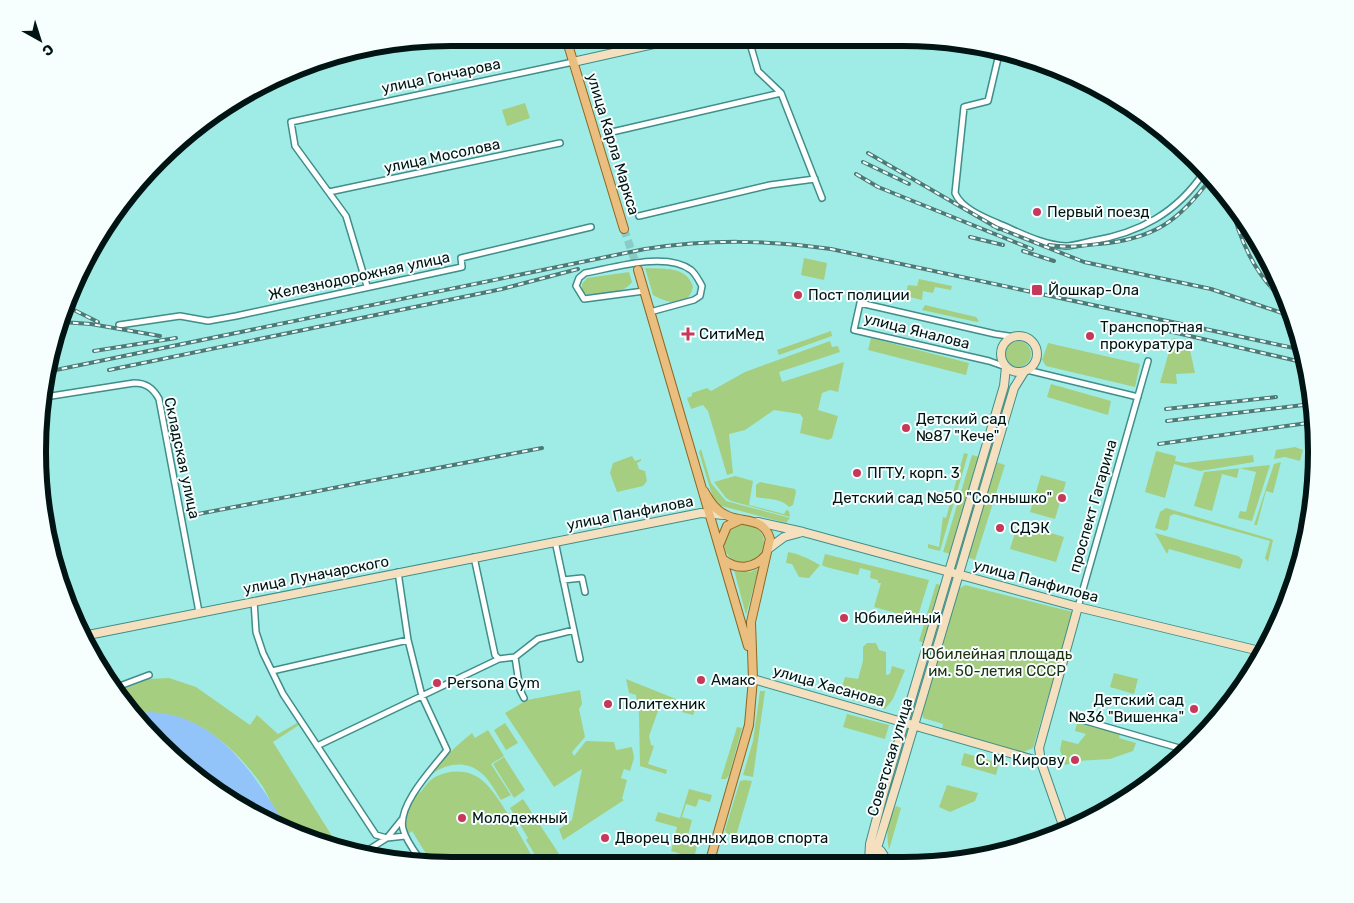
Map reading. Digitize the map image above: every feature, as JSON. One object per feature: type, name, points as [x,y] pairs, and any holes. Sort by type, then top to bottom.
[{"type":"main road","name":"улица Карла Маркса","points":[[568,46],[624,229]]},
{"type":"main road","name":"улица Гончарова","points":[[573,62],[645,46]]},
{"type":"main road","points":[[638,270],[720,545],[751,657]]},
{"type":"main road","points":[[1015,336],[1026,338],[1034,346],[1036,359],[1026,371],[1012,371],[1006,367],[1001,358],[1001,349],[1006,341],[1015,336]]},
{"type":"main road","name":"Советская улица","points":[[871,857],[905,722],[1004,386],[1006,367]]},
{"type":"main road","name":"Советская улица","points":[[873,846],[914,725],[1014,388],[1026,371]]},
{"type":"main road","points":[[704,491],[711,503],[729,516]]},
{"type":"main road","points":[[710,512],[758,522],[768,533],[768,551],[751,622],[753,678],[748,730],[711,857]]},
{"type":"main road","name":"улица Панфилова","points":[[555,541],[710,512]]},
{"type":"main road","points":[[720,545],[721,537],[727,526],[737,520],[744,519]]},
{"type":"main road","name":"улица Панфилова","points":[[758,522],[803,532],[1078,607],[1255,650]]},
{"type":"main road","points":[[724,560],[733,566],[747,567],[757,564],[784,537],[803,532]]},
{"type":"main road","name":"улица Луначарского","points":[[90,635],[555,541]]},
{"type":"main road","name":"проспект Гагарина","points":[[1063,824],[1041,762],[1039,748],[1078,607]]},
{"type":"main road","name":"улица Хасанова","points":[[753,678],[1041,762]]},
{"type":"main road","points":[[873,846],[883,857]]},
{"type":"street","points":[[752,46],[758,71],[782,93],[822,198]]},
{"type":"street","points":[[999,58],[988,101],[964,107],[955,184],[958,200],[988,218],[1037,240],[1067,246],[1122,235],[1147,225],[1182,200],[1200,177]]},
{"type":"street","name":"улица Гончарова","points":[[329,192],[295,146],[290,122],[573,62]]},
{"type":"street","points":[[612,132],[782,93]]},
{"type":"street","name":"улица Мосолова","points":[[329,192],[560,143]]},
{"type":"street","points":[[639,216],[770,186],[815,179]]},
{"type":"street","points":[[329,192],[346,216],[367,286]]},
{"type":"street","name":"Железнодорожная улица","points":[[119,325],[180,316],[208,321],[462,267],[461,258],[591,227]]},
{"type":"street","points":[[644,291],[584,299],[576,286],[579,278],[585,273],[650,261],[676,263],[693,271],[702,286],[700,296],[694,300],[650,312]]},
{"type":"street","name":"улица Яналова","points":[[1006,367],[989,361],[854,330],[860,302],[995,334],[1015,336]]},
{"type":"street","name":"проспект Гагарина","points":[[1078,607],[1148,361]]},
{"type":"street","points":[[1026,371],[1138,396]]},
{"type":"street","name":"Складская улица","points":[[50,396],[134,382],[146,385],[156,393],[199,612]]},
{"type":"street","points":[[555,541],[580,658]]},
{"type":"street","points":[[474,557],[495,655],[499,659]]},
{"type":"street","points":[[398,572],[408,640],[422,696],[447,750],[414,792],[404,816],[402,826],[405,836],[418,855]]},
{"type":"street","points":[[563,580],[582,578],[585,592]]},
{"type":"street","points":[[254,601],[256,632],[272,671],[292,710],[376,835],[386,838],[405,836]]},
{"type":"street","points":[[317,746],[499,659],[515,657],[538,638],[574,630]]},
{"type":"street","points":[[272,671],[408,640]]},
{"type":"street","points":[[515,657],[520,690],[524,698]]},
{"type":"street","points":[[121,685],[149,675]]},
{"type":"street","points":[[1079,720],[1179,748]]},
{"type":"street","points":[[370,849],[386,838],[404,816]]},
{"type":"green space","points":[[525,103],[530,118],[507,126],[502,110]]},
{"type":"green space","points":[[804,258],[827,263],[824,280],[801,275]]},
{"type":"green space","points":[[645,268],[674,270],[686,275],[693,287],[687,299],[670,302],[653,295]]},
{"type":"green space","points":[[629,272],[632,282],[616,293],[593,296],[582,291],[582,284],[587,278]]},
{"type":"green space","points":[[919,279],[952,286],[951,290],[935,287],[933,293],[923,291],[922,300],[905,296],[908,285],[917,286]]},
{"type":"green space","points":[[925,305],[976,317],[979,321],[922,310]]},
{"type":"green space","points":[[831,331],[832,336],[779,355],[777,350]]},
{"type":"green space","points":[[871,338],[969,363],[966,375],[868,350]]},
{"type":"green space","points":[[1173,338],[1188,341],[1195,373],[1176,374],[1177,384],[1160,383]]},
{"type":"green space","points":[[830,341],[832,347],[838,346],[840,352],[779,372],[782,382],[844,362],[838,392],[830,390],[822,393],[818,410],[838,416],[832,438],[828,440],[800,433],[803,418],[800,414],[774,410],[745,430],[729,434],[733,473],[727,475],[708,411],[703,405],[691,409],[687,398],[692,396],[692,393],[707,388],[711,391],[745,372]]},
{"type":"green space","points":[[1018,341],[1027,345],[1031,354],[1027,363],[1018,367],[1009,363],[1005,354],[1009,345]]},
{"type":"green space","points":[[1048,343],[1140,364],[1135,387],[1046,366],[1042,360]]},
{"type":"green space","points":[[1051,384],[1111,401],[1108,415],[1047,397]]},
{"type":"green space","points":[[1005,394],[1008,395],[960,555],[958,555]]},
{"type":"green space","points":[[1295,447],[1303,450],[1300,461],[1285,457],[1274,459],[1276,450]]},
{"type":"green space","points":[[701,449],[711,483],[726,501],[790,518],[786,523],[718,505],[713,498],[699,452]]},
{"type":"green space","points":[[1156,451],[1176,456],[1175,461],[1185,463],[1253,455],[1254,462],[1200,471],[1174,464],[1165,498],[1145,492]]},
{"type":"green space","points":[[964,453],[968,454],[940,551],[928,548],[928,544],[939,547],[943,517],[946,518]]},
{"type":"green space","points":[[972,455],[980,457],[951,554],[943,552]]},
{"type":"green space","points":[[632,456],[635,461],[641,459],[637,463],[639,469],[645,471],[647,481],[643,486],[617,492],[610,473],[613,463]]},
{"type":"green space","points":[[996,462],[1005,465],[975,560],[967,557]]},
{"type":"green space","points":[[1281,462],[1273,493],[1266,491],[1257,525],[1254,525],[1274,464]]},
{"type":"green space","points":[[1270,465],[1252,521],[1238,518],[1240,511],[1246,512],[1256,472],[1240,468]]},
{"type":"green space","points":[[1239,468],[1237,478],[1222,474],[1212,511],[1194,506],[1204,472]]},
{"type":"green space","points":[[1041,475],[1066,482],[1055,519],[1030,512]]},
{"type":"green space","points":[[735,476],[753,481],[749,505],[784,514],[786,510],[789,511],[790,517],[731,501],[726,498],[714,482]]},
{"type":"green space","points":[[1307,477],[1304,504],[1301,503]]},
{"type":"green space","points":[[760,482],[795,489],[793,505],[789,507],[778,500],[756,497],[756,485]]},
{"type":"green space","points":[[1166,508],[1273,540],[1268,562],[1265,558],[1270,541],[1174,514],[1170,516],[1168,529],[1165,531],[1155,528],[1160,512]]},
{"type":"green space","points":[[744,523],[758,529],[764,543],[758,557],[744,563],[730,557],[724,543],[730,529]]},
{"type":"green space","points":[[1018,523],[1064,537],[1056,562],[1010,549]]},
{"type":"green space","points":[[1155,533],[1238,556],[1243,560],[1240,569],[1169,549],[1167,554]]},
{"type":"green space","points":[[788,552],[800,555],[820,565],[809,578],[799,577],[792,564],[786,563]]},
{"type":"green space","points":[[825,554],[929,580],[917,619],[874,607],[881,583],[870,578],[871,571],[860,568],[858,575],[826,567],[822,565]]},
{"type":"green space","points":[[759,568],[746,615],[734,570],[751,572]]},
{"type":"green space","points":[[936,584],[941,585],[924,643],[919,641]]},
{"type":"green space","name":"Юбилейная площадь им. 50-летия СССР","points":[[965,585],[1073,612],[1033,748],[1021,753],[942,730],[943,724],[923,718],[922,712],[957,590]]},
{"type":"green space","points":[[867,643],[876,643],[879,650],[886,652],[886,675],[890,674],[892,666],[905,670],[893,699],[885,709],[852,700],[851,690],[842,687],[845,677],[858,679],[863,661],[863,647]]},
{"type":"green space","points":[[1114,673],[1138,679],[1134,694],[1110,687]]},
{"type":"green space","points":[[169,678],[196,687],[250,725],[257,715],[278,734],[297,723],[299,725],[273,742],[334,839],[281,819],[263,787],[252,772],[225,744],[210,732],[176,716],[157,713],[143,714],[124,689],[149,679]]},
{"type":"green space","points":[[626,679],[696,707],[693,715],[682,712],[683,708],[662,700],[649,736],[651,745],[654,746],[648,764],[667,770],[666,774],[640,766],[639,714],[636,695],[629,693]]},
{"type":"green space","points":[[580,690],[582,704],[579,709],[585,737],[572,752],[574,756],[586,741],[614,742],[616,750],[632,747],[634,758],[630,771],[624,769],[621,778],[627,780],[622,799],[624,800],[563,840],[559,829],[572,820],[582,769],[554,787],[505,713],[527,700]]},
{"type":"green space","points":[[760,691],[765,691],[753,777],[743,775],[753,741]]},
{"type":"green space","points":[[847,714],[889,725],[885,739],[843,727]]},
{"type":"green space","points":[[505,723],[518,743],[506,750],[494,730]]},
{"type":"green space","points":[[1077,723],[1120,734],[1119,738],[1136,743],[1133,751],[1110,759],[1078,761],[1065,765],[1060,750],[1062,740],[1078,744],[1086,734],[1075,731]]},
{"type":"green space","points":[[737,727],[742,728],[729,775],[726,779],[721,779]]},
{"type":"green space","points":[[488,730],[504,756],[491,764],[511,795],[501,800],[492,785],[480,772],[472,767],[463,765],[444,767],[423,785],[446,757],[472,733],[475,738]]},
{"type":"green space","points":[[964,753],[999,763],[996,775],[961,765]]},
{"type":"green space","points":[[504,757],[525,790],[514,798],[493,764]]},
{"type":"green space","name":"Молодежный","points":[[466,772],[478,777],[496,796],[533,857],[427,856],[412,831],[407,835],[405,825],[406,813],[423,785],[419,794],[426,785],[441,774]]},
{"type":"green space","points":[[740,781],[752,781],[736,836],[727,834],[725,830]]},
{"type":"green space","points":[[947,785],[978,793],[975,801],[950,812],[939,807]]},
{"type":"green space","points":[[689,789],[712,795],[710,802],[699,799],[696,807],[686,804],[682,817],[692,820],[687,839],[698,842],[694,857],[671,851],[677,827],[655,821],[658,812],[680,818]]},
{"type":"green space","points":[[523,799],[561,857],[536,857],[526,840],[528,838],[510,808]]},
{"type":"green space","points":[[896,806],[901,808],[889,850],[888,828]]},
{"type":"water","points":[[142,713],[173,715],[195,724],[215,736],[248,769],[282,820],[249,802],[205,773],[165,738]]},
{"type":"tunnel","points":[[624,229],[638,270]]},
{"type":"railway","points":[[868,153],[999,229]]},
{"type":"railway","points":[[863,162],[909,184]]},
{"type":"railway","points":[[856,174],[878,187],[1032,249]]},
{"type":"railway","points":[[1049,245],[1068,247],[1135,238],[1164,225],[1176,216],[1188,206],[1207,184]]},
{"type":"railway","points":[[1236,222],[1249,255],[1265,281],[1275,292]]},
{"type":"railway","points":[[993,226],[1084,262],[1211,289],[1283,313]]},
{"type":"railway","points":[[970,237],[1003,245]]},
{"type":"railway","points":[[54,370],[645,249],[716,242],[760,242],[831,249],[1294,348]]},
{"type":"railway","points":[[1023,251],[1054,261]]},
{"type":"railway","points":[[109,370],[502,289],[578,269]]},
{"type":"railway","points":[[72,309],[98,322]]},
{"type":"railway","points":[[68,322],[91,324],[160,336]]},
{"type":"railway","points":[[1164,330],[1297,361]]},
{"type":"railway","points":[[94,351],[176,338]]},
{"type":"railway","points":[[1166,409],[1276,397]]},
{"type":"railway","points":[[1167,421],[1305,405]]},
{"type":"railway","points":[[1159,444],[1307,423]]},
{"type":"railway","points":[[198,514],[542,448]]},
{"type":"place","name":"Первый поезд","points":[[1037,212]]},
{"type":"place","name":"Йошкар-Ола","points":[[1037,290]]},
{"type":"place","name":"Пост полиции","points":[[798,295]]},
{"type":"place","name":"СитиМед","points":[[688,334]]},
{"type":"place","name":"Транспортная прокуратура","points":[[1090,336]]},
{"type":"place","name":"Детский сад №87 \"Кече\"","points":[[906,428]]},
{"type":"place","name":"ПГТУ, корп. 3","points":[[857,473]]},
{"type":"place","name":"Детский сад №50 \"Солнышко\"","points":[[1062,498]]},
{"type":"place","name":"СДЭК","points":[[1000,528]]},
{"type":"place","name":"Юбилейный","points":[[844,618]]},
{"type":"place","name":"Амакс","points":[[701,680]]},
{"type":"place","name":"Persona Gym","points":[[437,683]]},
{"type":"place","name":"Политехник","points":[[608,704]]},
{"type":"place","name":"Детский сад №36 \"Вишенка\"","points":[[1194,709]]},
{"type":"place","name":"С. М. Кирову","points":[[1075,760]]},
{"type":"place","name":"Молодежный","points":[[462,818]]},
{"type":"place","name":"Дворец водных видов спорта","points":[[605,838]]}]
